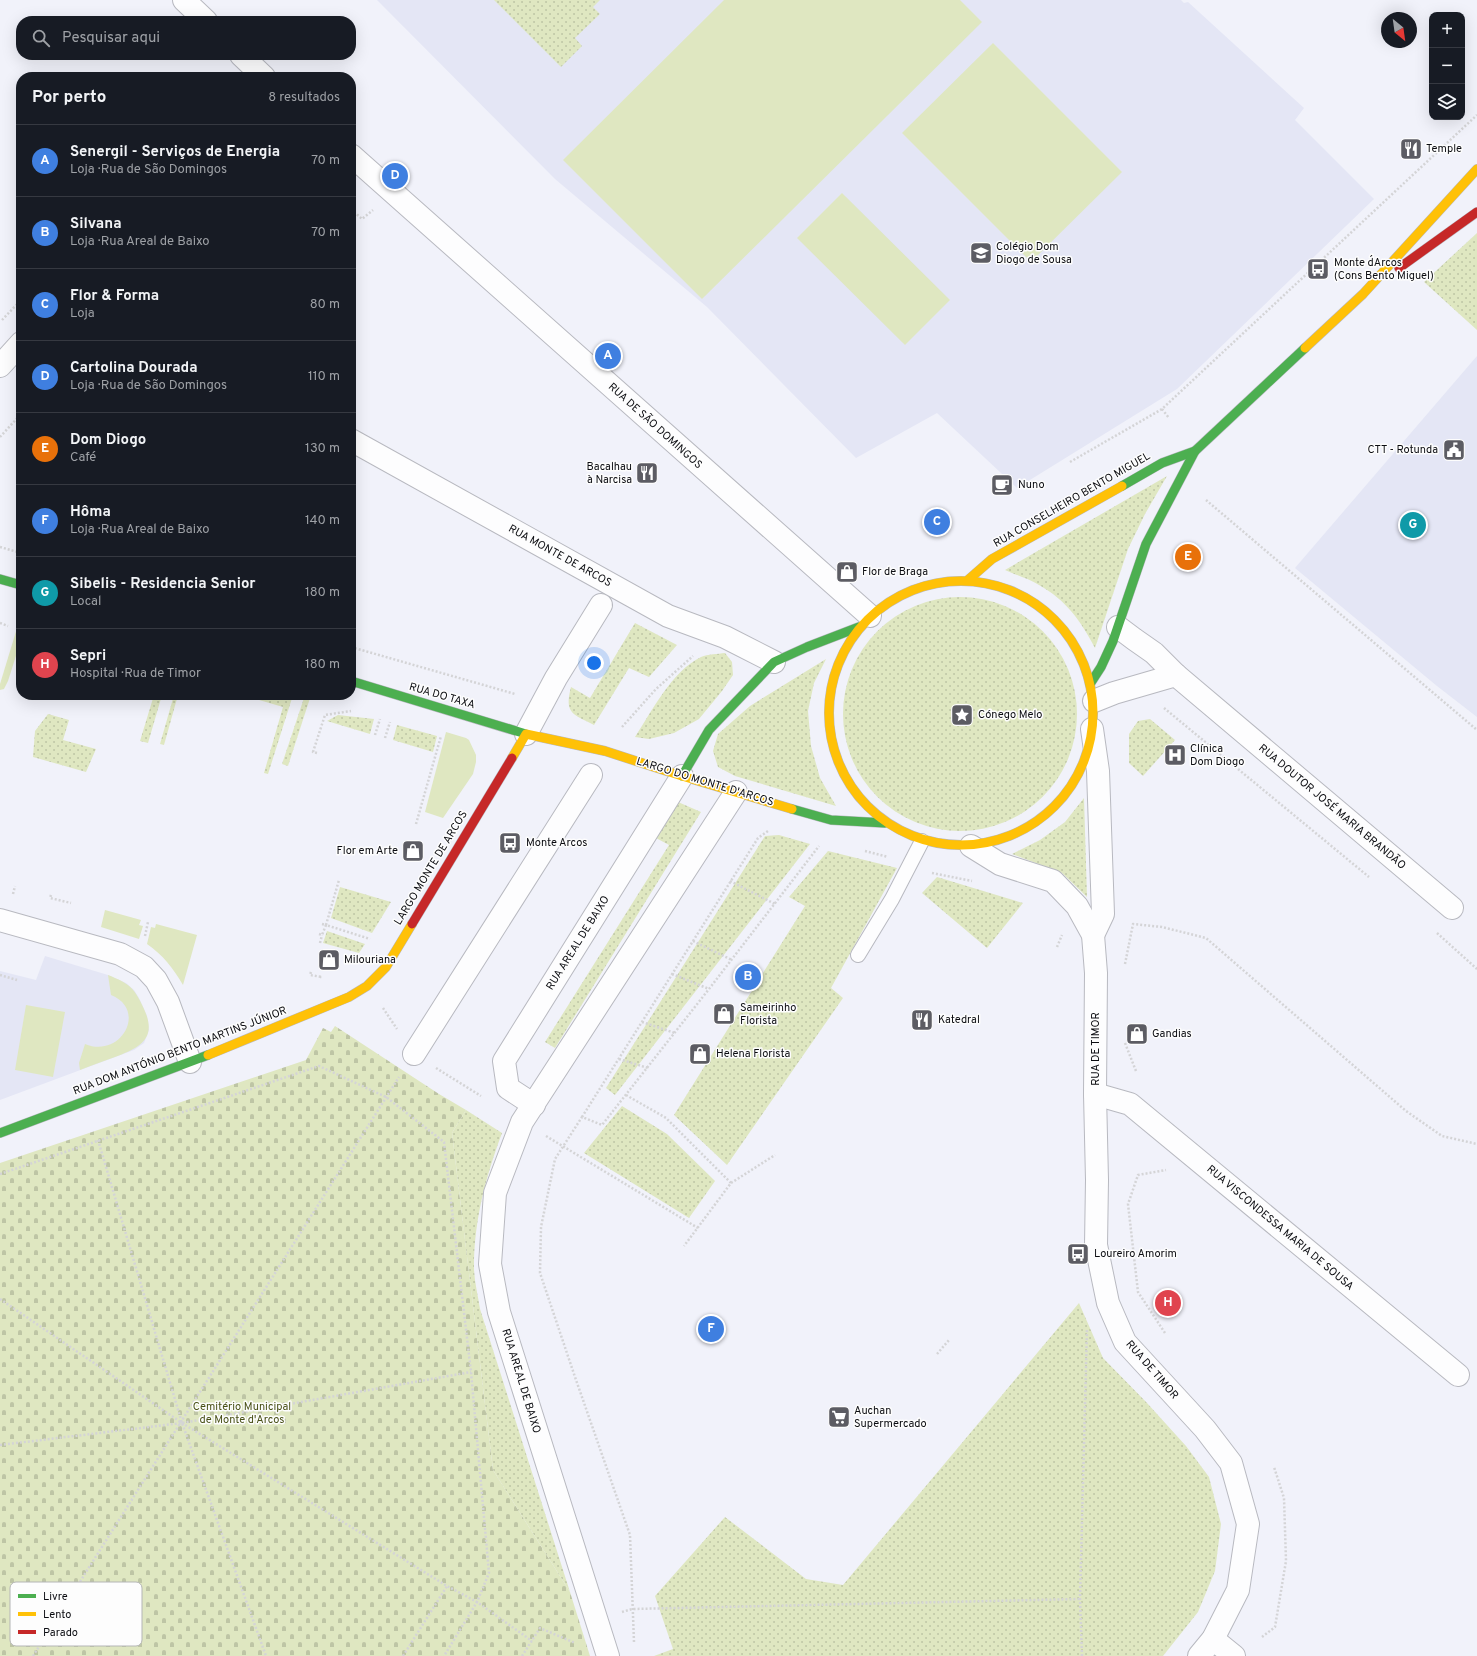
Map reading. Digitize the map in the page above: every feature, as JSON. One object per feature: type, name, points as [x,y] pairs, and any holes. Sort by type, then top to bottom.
[{"type":"street","points":[[184,0],[201,16]]},
{"type":"street","points":[[246,60],[259,72]]},
{"type":"street","name":"RUA DE SÃO DOMINGOS","points":[[356,160],[865,621]]},
{"type":"street","name":"RUA CONSELHEIRO BENTO MIGUEL","points":[[1092,692],[1118,627],[1146,544],[1195,452],[1362,294],[1477,169]]},
{"type":"street","name":"RUA CONSELHEIRO BENTO MIGUEL","points":[[1362,294],[1477,212]]},
{"type":"street","points":[[0,366],[16,348]]},
{"type":"street","name":"RUA MONTE DE ARCOS","points":[[356,443],[668,616],[725,637],[774,662]]},
{"type":"street","name":"RUA CONSELHEIRO BENTO MIGUEL","points":[[968,580],[992,560],[1162,463],[1195,452]]},
{"type":"street","points":[[0,579],[16,584]]},
{"type":"street","points":[[682,776],[709,730],[774,662],[865,621],[894,599],[906,592],[926,585],[947,581],[968,580],[990,584],[1010,590],[1030,599],[1047,612],[1062,627],[1075,644],[1084,664],[1092,692],[1092,729],[1085,760],[1070,788],[1049,813],[1013,836],[971,846],[922,840],[885,823],[864,805],[847,783],[835,758],[828,731],[828,703],[833,676],[844,650],[865,621]]},
{"type":"street","points":[[526,734],[556,678],[601,605]]},
{"type":"street","name":"RUA DOUTOR JOSÉ MARIA BRANDÃO","points":[[1118,627],[1154,653],[1176,675],[1452,908]]},
{"type":"street","points":[[1092,692],[1114,693],[1176,675]]},
{"type":"street","name":"RUA DO TAXA","points":[[356,683],[526,734]]},
{"type":"street","name":"RUA DE TIMOR","points":[[1092,729],[1098,771],[1103,914],[1093,935]]},
{"type":"street","name":"LARGO DO MONTE D'ARCOS","points":[[526,734],[605,751],[682,776],[830,820],[885,823]]},
{"type":"street","name":"LARGO MONTE DE ARCOS","points":[[367,986],[386,967],[526,734]]},
{"type":"street","points":[[414,1054],[591,775]]},
{"type":"street","name":"RUA AREAL DE BAIXO","points":[[534,1104],[508,1088],[504,1061],[682,776]]},
{"type":"street","name":"RUA AREAL DE BAIXO","points":[[608,1656],[499,1312],[490,1264],[495,1193],[522,1122],[736,792]]},
{"type":"street","name":"RUA DE TIMOR","points":[[971,846],[1000,864],[1053,881],[1077,906],[1093,935],[1096,973],[1095,1094],[1098,1180],[1096,1245],[1108,1303],[1125,1342],[1205,1429],[1231,1463],[1248,1524],[1238,1590],[1214,1639],[1199,1656]]},
{"type":"street","points":[[0,920],[120,954],[144,967],[156,980],[168,1002],[190,1062]]},
{"type":"street","name":"RUA DOM ANTÓNIO BENTO MARTINS JÚNIOR","points":[[0,1133],[190,1062],[349,997],[367,986]]},
{"type":"street","name":"RUA VISCONDESSA MARIA DE SOUSA","points":[[1095,1094],[1130,1104],[1458,1375]]},
{"type":"street","points":[[1214,1639],[1234,1656]]},
{"type":"lane","points":[[858,955],[892,899],[922,840]]},
{"type":"path","points":[[1070,462],[1162,409],[1477,115]]},
{"type":"path","points":[[0,323],[16,305]]},
{"type":"path","points":[[1162,409],[1169,418]]},
{"type":"path","points":[[0,437],[16,419]]},
{"type":"path","points":[[1206,500],[1477,730]]},
{"type":"path","points":[[0,547],[16,552]]},
{"type":"path","points":[[0,623],[8,626]]},
{"type":"path","points":[[617,731],[656,689],[689,659],[725,637]]},
{"type":"path","points":[[356,648],[506,691],[542,704]]},
{"type":"path","points":[[1164,707],[1168,712],[1375,882]]},
{"type":"path","points":[[317,753],[313,752],[325,715],[354,711]]},
{"type":"path","points":[[374,716],[380,718]]},
{"type":"path","points":[[390,722],[397,724]]},
{"type":"path","points":[[375,735],[378,725]]},
{"type":"path","points":[[385,738],[388,727]]},
{"type":"path","points":[[416,824],[441,736],[434,734]]},
{"type":"path","points":[[635,1648],[632,1609],[630,1535],[540,1273],[541,1227],[555,1159],[758,838],[771,829]]},
{"type":"path","points":[[582,1117],[602,1125],[648,1068],[823,841]]},
{"type":"path","points":[[860,850],[883,856],[923,871],[976,882]]},
{"type":"path","points":[[320,943],[339,880]]},
{"type":"path","points":[[730,881],[775,904]]},
{"type":"path","points":[[51,895],[50,898],[71,903]]},
{"type":"path","points":[[145,935],[148,922]]},
{"type":"path","points":[[322,924],[373,940]]},
{"type":"path","points":[[1125,969],[1125,961],[1133,924],[1162,927],[1206,938],[1406,1111],[1442,1136],[1477,1144]]},
{"type":"path","points":[[1436,932],[1477,969]]},
{"type":"path","points":[[1057,947],[1062,933]]},
{"type":"path","points":[[693,941],[732,960]]},
{"type":"path","points":[[311,972],[310,975],[322,977],[318,978]]},
{"type":"path","points":[[672,974],[709,989]]},
{"type":"path","points":[[0,975],[17,980]]},
{"type":"path","points":[[642,1022],[675,1033]]},
{"type":"path","points":[[1124,1040],[1136,1071]]},
{"type":"path","points":[[80,1582],[414,1054],[485,1098]]},
{"type":"path","points":[[619,1059],[648,1068]]},
{"type":"path","points":[[0,1174],[319,1066],[386,1097],[444,1142],[471,1372],[489,1572],[477,1602],[444,1656]]},
{"type":"path","points":[[626,1095],[666,1118],[731,1183]]},
{"type":"path","points":[[545,1135],[698,1228]]},
{"type":"path","points":[[98,1140],[182,1423],[266,1656]]},
{"type":"path","points":[[684,1246],[731,1183],[775,1155]]},
{"type":"path","points":[[1165,1333],[1138,1292],[1128,1204],[1138,1175],[1173,1169]]},
{"type":"path","points":[[0,1299],[182,1423],[447,1586],[477,1602],[532,1641]]},
{"type":"path","points":[[1082,1656],[1080,1599],[1088,1321]]},
{"type":"path","points":[[937,1354],[949,1340]]},
{"type":"path","points":[[0,1445],[182,1423],[471,1372]]},
{"type":"path","points":[[1262,1637],[1275,1627],[1286,1561],[1284,1498],[1274,1467]]},
{"type":"path","points":[[403,1656],[447,1586]]},
{"type":"path","points":[[597,1618],[632,1609],[1080,1599]]},
{"type":"path","points":[[522,1656],[540,1628],[578,1644]]},
{"type":"path","points":[[33,1656],[39,1646]]},
{"type":"shaded area","name":"Colégio Dom Diogo de Sousa","points":[[377,0],[1181,0],[1184,3],[1188,2],[1304,108],[1295,120],[1374,199],[1177,389],[1017,488],[937,413],[856,458],[707,307],[555,179]]},
{"type":"shaded area","points":[[1477,356],[1477,717],[1437,686],[1295,568]]},
{"type":"shaded area","points":[[45,956],[108,975],[126,983],[134,990],[139,998],[147,1016],[149,1030],[144,1043],[134,1050],[0,1100],[0,971],[36,980]]},
{"type":"green space","points":[[494,0],[600,0],[593,7],[600,14],[575,38],[582,46],[561,67]]},
{"type":"green space","points":[[724,0],[960,0],[982,22],[702,299],[563,160]]},
{"type":"green space","points":[[993,43],[1122,172],[1031,262],[902,133]]},
{"type":"green space","points":[[842,193],[950,300],[905,345],[797,238]]},
{"type":"green space","points":[[1477,233],[1477,330],[1424,282]]},
{"type":"green space","points":[[1167,476],[1145,514],[1128,549],[1095,648],[1078,620],[1057,597],[1035,583],[1005,570]]},
{"type":"green space","points":[[960,597],[983,599],[1005,606],[1025,617],[1043,631],[1057,649],[1068,669],[1075,691],[1077,714],[1075,737],[1068,759],[1057,779],[1043,797],[1025,811],[1005,822],[983,829],[960,831],[937,829],[915,822],[895,811],[877,797],[863,779],[852,759],[845,737],[843,714],[845,691],[852,669],[863,649],[877,631],[895,617],[915,606],[937,599]]},
{"type":"green space","points":[[635,623],[677,645],[649,677],[629,668],[594,725],[572,712],[569,703],[571,687],[590,698]]},
{"type":"green space","points":[[16,631],[16,656],[4,689],[0,690],[0,684]]},
{"type":"green space","points":[[725,653],[732,662],[733,675],[699,719],[674,733],[649,739],[635,737],[664,692],[681,672],[701,657]]},
{"type":"green space","points":[[826,659],[814,683],[808,711],[811,746],[820,778],[836,806],[735,776],[718,767],[713,751],[718,734],[750,706]]},
{"type":"green space","points":[[152,700],[161,700],[148,743],[140,741]]},
{"type":"green space","points":[[173,700],[177,700],[164,745],[160,744]]},
{"type":"green space","points":[[259,700],[291,700],[268,774],[264,773],[283,707]]},
{"type":"green space","points":[[303,700],[309,700],[288,766],[282,764]]},
{"type":"green space","points":[[48,714],[69,720],[63,740],[96,749],[86,772],[33,757],[35,731]]},
{"type":"green space","points":[[338,715],[374,719],[370,734],[327,721]]},
{"type":"green space","points":[[1150,719],[1175,740],[1143,776],[1129,763],[1129,734],[1138,721]]},
{"type":"green space","points":[[397,725],[437,736],[433,752],[393,740]]},
{"type":"green space","points":[[446,732],[469,740],[476,755],[476,762],[473,774],[443,818],[425,812]]},
{"type":"green space","points":[[1084,798],[1087,897],[1062,873],[1012,854],[1040,840],[1065,822]]},
{"type":"green space","points":[[678,802],[701,812],[555,1048],[545,1042],[669,845],[656,838]]},
{"type":"green space","points":[[779,835],[810,844],[615,1095],[606,1088],[765,836]]},
{"type":"green space","points":[[828,851],[897,868],[831,988],[843,998],[727,1165],[674,1115],[805,906],[789,897]]},
{"type":"green space","points":[[937,877],[1023,903],[987,948],[922,893]]},
{"type":"green space","points":[[340,887],[391,902],[372,933],[331,918]]},
{"type":"green space","points":[[105,910],[141,920],[139,925],[143,926],[139,939],[101,927]]},
{"type":"green space","points":[[156,924],[197,935],[183,985],[167,962],[147,944],[151,927],[155,928]]},
{"type":"green space","points":[[327,931],[365,944],[359,953],[323,943]]},
{"type":"green space","points":[[108,975],[122,981],[134,991],[148,1019],[149,1028],[147,1035],[144,1041],[132,1050],[80,1070],[79,1063],[85,1044],[98,1047],[109,1045],[119,1039],[125,1031],[129,1021],[128,1011],[122,1002],[111,995]]},
{"type":"green space","points":[[26,1005],[65,1012],[53,1077],[15,1070]]},
{"type":"green space","name":"Cemitério Municipal de Monte d'Arcos","points":[[335,1026],[466,1110],[452,1133],[493,1470],[570,1592],[590,1656],[0,1656],[0,1163],[306,1060],[323,1028],[331,1032]]},
{"type":"green space","points":[[622,1106],[667,1134],[715,1181],[689,1218],[584,1153]]},
{"type":"green space","points":[[466,1110],[502,1133],[482,1198],[476,1232],[474,1267],[475,1283],[480,1309],[570,1592],[493,1470],[452,1133]]},
{"type":"green space","points":[[1079,1303],[1103,1358],[1186,1446],[1209,1477],[1221,1524],[1215,1571],[1198,1612],[1163,1656],[654,1656],[673,1649],[655,1596],[725,1517],[806,1579],[843,1585]]},
{"type":"traffic: fast","points":[[1090,684],[1101,667],[1113,641],[1146,544],[1195,451],[1305,348]]},
{"type":"traffic: fast","points":[[1122,486],[1162,463],[1195,451]]},
{"type":"traffic: fast","points":[[0,579],[16,584]]},
{"type":"traffic: fast","points":[[682,776],[709,730],[774,662],[807,647],[859,627]]},
{"type":"traffic: fast","points":[[356,683],[526,734]]},
{"type":"traffic: fast","points":[[792,809],[831,820],[885,823]]},
{"type":"traffic: fast","points":[[0,1133],[208,1055]]},
{"type":"traffic: slow","points":[[1305,348],[1363,294],[1477,169]]},
{"type":"traffic: slow","points":[[968,580],[992,559],[1122,486]]},
{"type":"traffic: slow","points":[[948,581],[974,581],[999,586],[1023,596],[1035,603],[1055,619],[1071,639],[1083,662],[1091,687],[1093,713],[1091,739],[1083,764],[1071,787],[1055,807],[1035,823],[1023,830],[999,840],[974,845],[948,845],[923,840],[899,830],[887,823],[867,807],[851,787],[844,775],[834,751],[829,726],[829,700],[834,675],[844,651],[851,639],[867,619],[887,603],[899,596],[923,586],[948,581]]},
{"type":"traffic: slow","points":[[512,758],[526,734],[605,751],[792,809]]},
{"type":"traffic: slow","points":[[208,1055],[349,997],[367,986],[386,967],[412,924]]},
{"type":"traffic: jam","points":[[1399,268],[1477,212]]},
{"type":"traffic: jam","points":[[412,924],[512,758]]},
{"type":"place","name":"Temple","points":[[1411,149]]},
{"type":"place","name":"Cartolina Dourada","points":[[395,176]]},
{"type":"place","name":"Colégio Dom Diogo de Sousa","points":[[981,253]]},
{"type":"place","name":"Monte d´Arcos (Cons Bento Miguel)","points":[[1318,269]]},
{"type":"place","name":"Senergil - Serviços de Energia","points":[[608,356]]},
{"type":"place","name":"CTT - Rotunda","points":[[1454,450]]},
{"type":"place","name":"Bacalhau à Narcisa","points":[[647,473]]},
{"type":"place","name":"Nuno","points":[[1002,485]]},
{"type":"place","name":"Flor & Forma","points":[[937,522]]},
{"type":"place","name":"Sibelis - Residencia Senior","points":[[1413,525]]},
{"type":"place","name":"Dom Diogo","points":[[1188,557]]},
{"type":"place","name":"Flor de Braga","points":[[847,572]]},
{"type":"place","name":"Cónego Melo","points":[[962,715]]},
{"type":"place","name":"Clínica Dom Diogo","points":[[1175,755]]},
{"type":"place","name":"Monte Arcos","points":[[510,843]]},
{"type":"place","name":"Flor em Arte","points":[[413,851]]},
{"type":"place","name":"Milouriana","points":[[329,960]]},
{"type":"place","name":"Silvana","points":[[748,977]]},
{"type":"place","name":"Sameirinho Florista","points":[[724,1014]]},
{"type":"place","name":"Katedral","points":[[922,1020]]},
{"type":"place","name":"Gandias","points":[[1137,1034]]},
{"type":"place","name":"Helena Florista","points":[[700,1054]]},
{"type":"place","name":"Loureiro Amorim","points":[[1078,1254]]},
{"type":"place","name":"Sepri","points":[[1168,1303]]},
{"type":"place","name":"Hôma","points":[[711,1329]]},
{"type":"place","name":"Auchan Supermercado","points":[[839,1417]]}]
